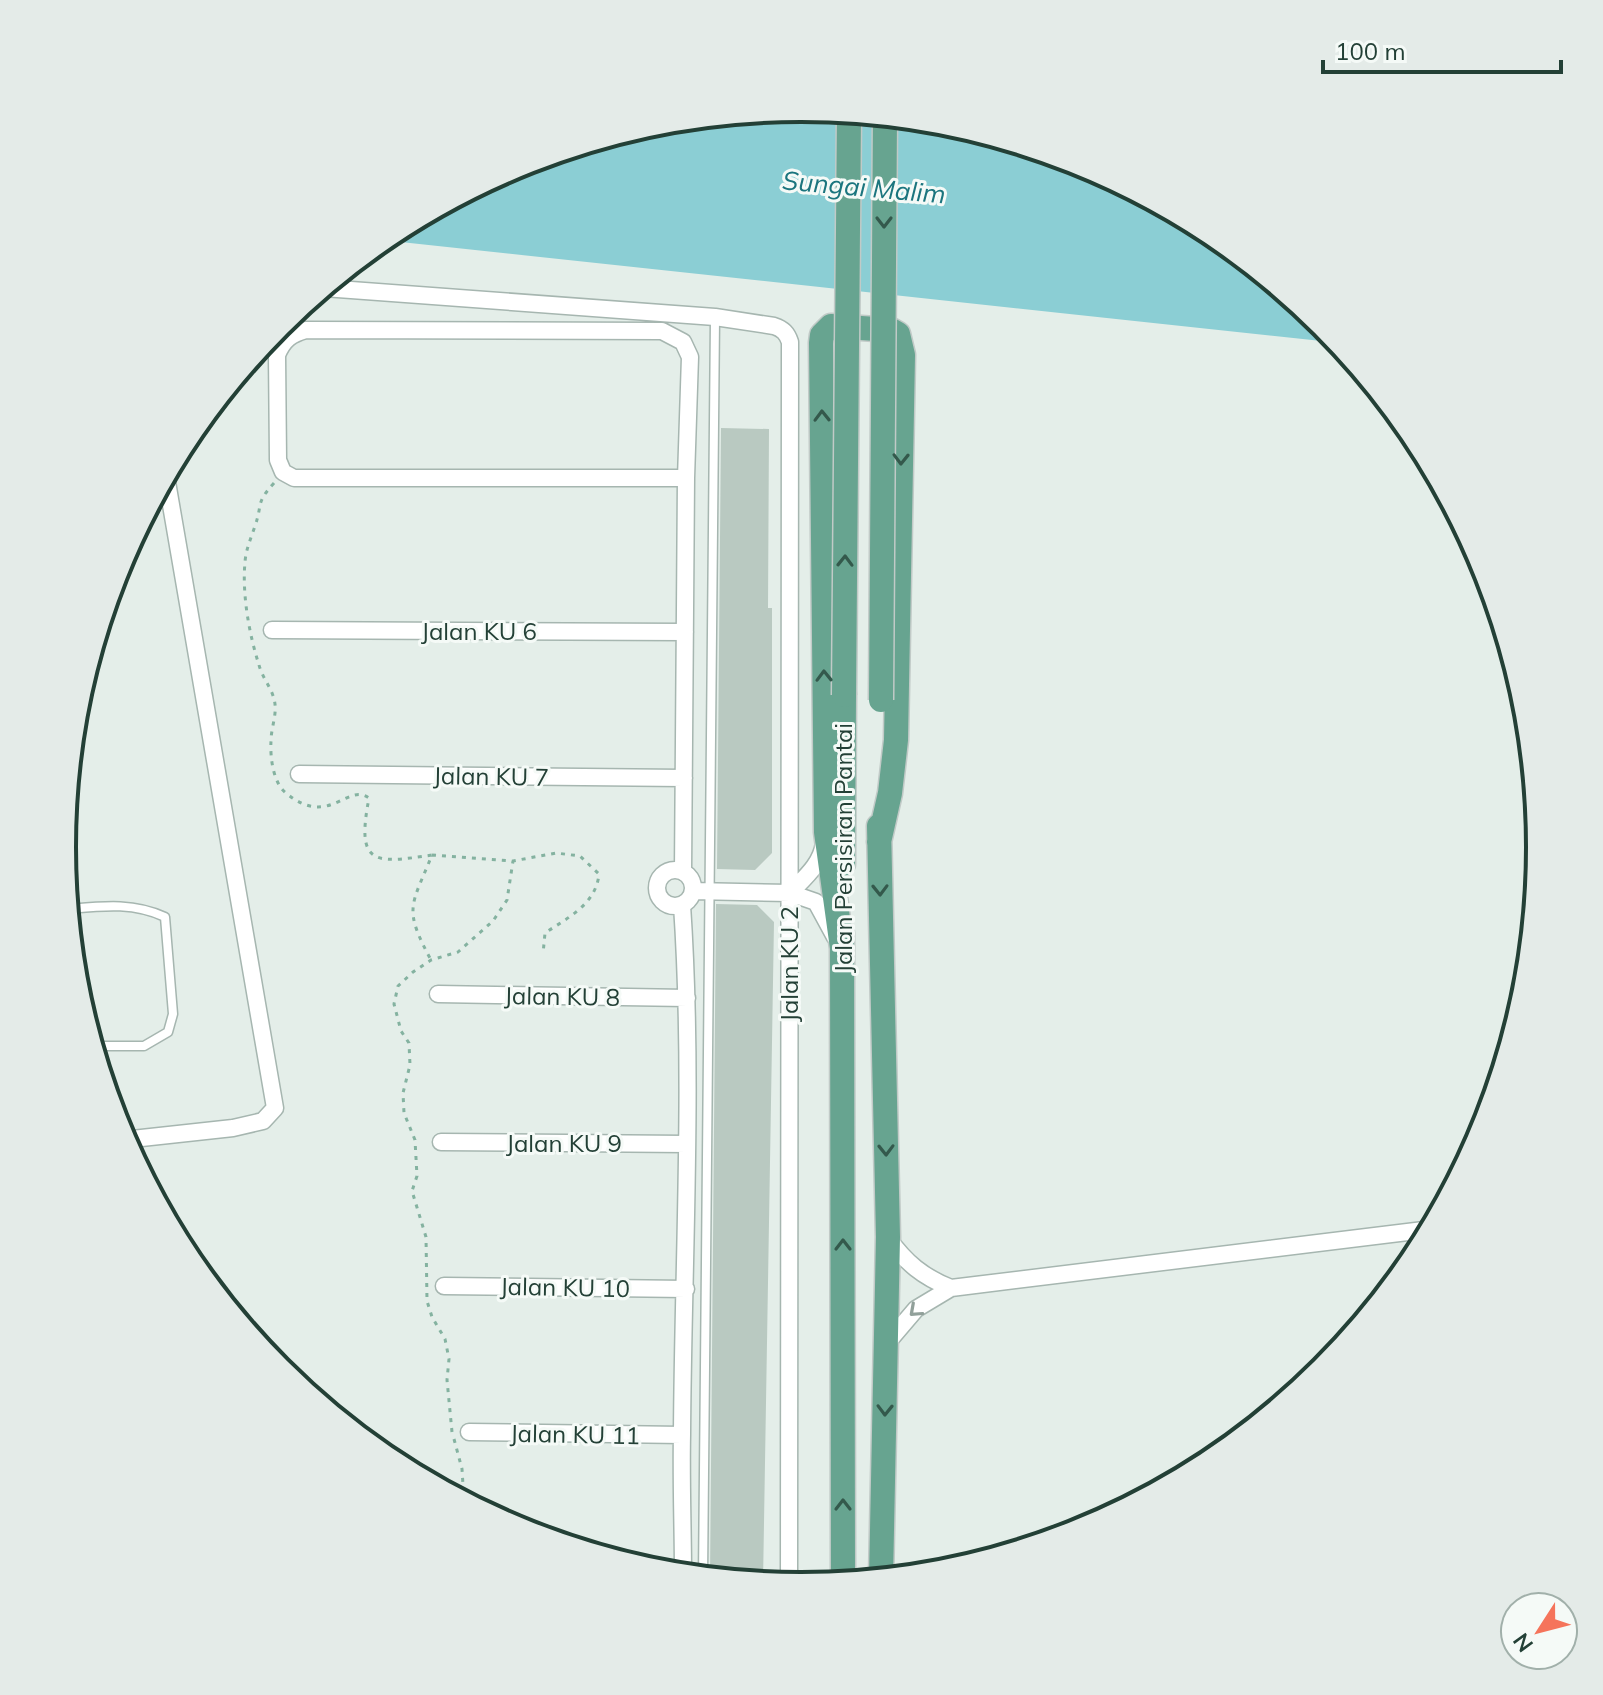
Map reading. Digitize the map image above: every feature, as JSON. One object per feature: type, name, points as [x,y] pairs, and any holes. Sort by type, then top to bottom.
[{"type":"main road","name":"Jalan Persisiran Pantai","points":[[843,1571],[842,948],[849,124]]},
{"type":"main road","name":"Jalan Persisiran Pantai","points":[[881,1568],[888,1237],[879,842],[885,127]]},
{"type":"main road","points":[[842,948],[826,832],[822,335],[831,326],[891,330],[898,334],[903,355],[896,740],[890,793],[879,842]]},
{"type":"street","points":[[339,289],[715,317]]},
{"type":"street","name":"Jalan KU 2","points":[[715,317],[782,329],[790,342],[789,1572]]},
{"type":"street","points":[[683,872],[690,357],[683,342],[662,331],[306,330],[294,333],[281,344],[277,355],[278,460],[283,472],[294,478],[686,478]]},
{"type":"street","points":[[137,1138],[233,1128],[263,1121],[275,1108],[169,493]]},
{"type":"street","name":"Jalan KU 6","points":[[272,630],[685,632]]},
{"type":"street","name":"Jalan KU 7","points":[[299,774],[684,778]]},
{"type":"street","points":[[790,893],[814,868],[822,854],[826,832]]},
{"type":"street","points":[[701,890],[683,872],[671,870],[657,881],[656,887],[664,903],[676,907],[701,890],[790,893],[816,902],[842,948]]},
{"type":"street","points":[[682,905],[687,998],[683,1563]]},
{"type":"street","name":"Jalan KU 8","points":[[438,994],[687,998]]},
{"type":"street","name":"Jalan KU 9","points":[[441,1142],[687,1144]]},
{"type":"street","points":[[887,1344],[916,1309],[951,1288],[1417,1231]]},
{"type":"street","points":[[888,1237],[913,1268],[928,1279],[951,1288]]},
{"type":"street","name":"Jalan KU 10","points":[[444,1286],[686,1289]]},
{"type":"street","name":"Jalan KU 11","points":[[469,1432],[682,1435]]},
{"type":"lane","points":[[703,1566],[701,890],[715,317]]},
{"type":"lane","points":[[79,908],[126,905],[165,917],[173,1014],[168,1032],[144,1046],[104,1046]]},
{"type":"path","points":[[283,472],[259,499],[245,563],[248,612],[257,662],[274,698],[271,741],[274,773],[283,792],[314,808],[329,807],[353,793],[363,793],[369,798],[363,838],[368,851],[381,860],[432,855],[513,861],[556,853],[580,856],[599,874],[598,888],[585,906],[545,933],[543,954]]},
{"type":"path","points":[[431,960],[415,930],[411,906],[432,855]]},
{"type":"path","points":[[463,1489],[462,1469],[452,1431],[447,1380],[449,1359],[445,1339],[427,1301],[426,1237],[412,1191],[417,1176],[415,1140],[404,1113],[403,1093],[410,1065],[409,1043],[401,1031],[394,1004],[398,986],[413,972],[431,960],[458,952],[493,921],[507,900],[513,861]]},
{"type":"water","name":"Sungai Malim","points":[[802,122],[896,128],[943,136],[1035,161],[1122,197],[1205,244],[1280,302],[1321,341],[401,242],[439,219],[524,177],[614,147],[660,136],[707,128]]},
{"type":"building","points":[[721,428],[769,429],[772,853],[755,870],[717,869]]},
{"type":"building","points":[[716,904],[757,905],[774,922],[763,1571],[710,1567]]}]
